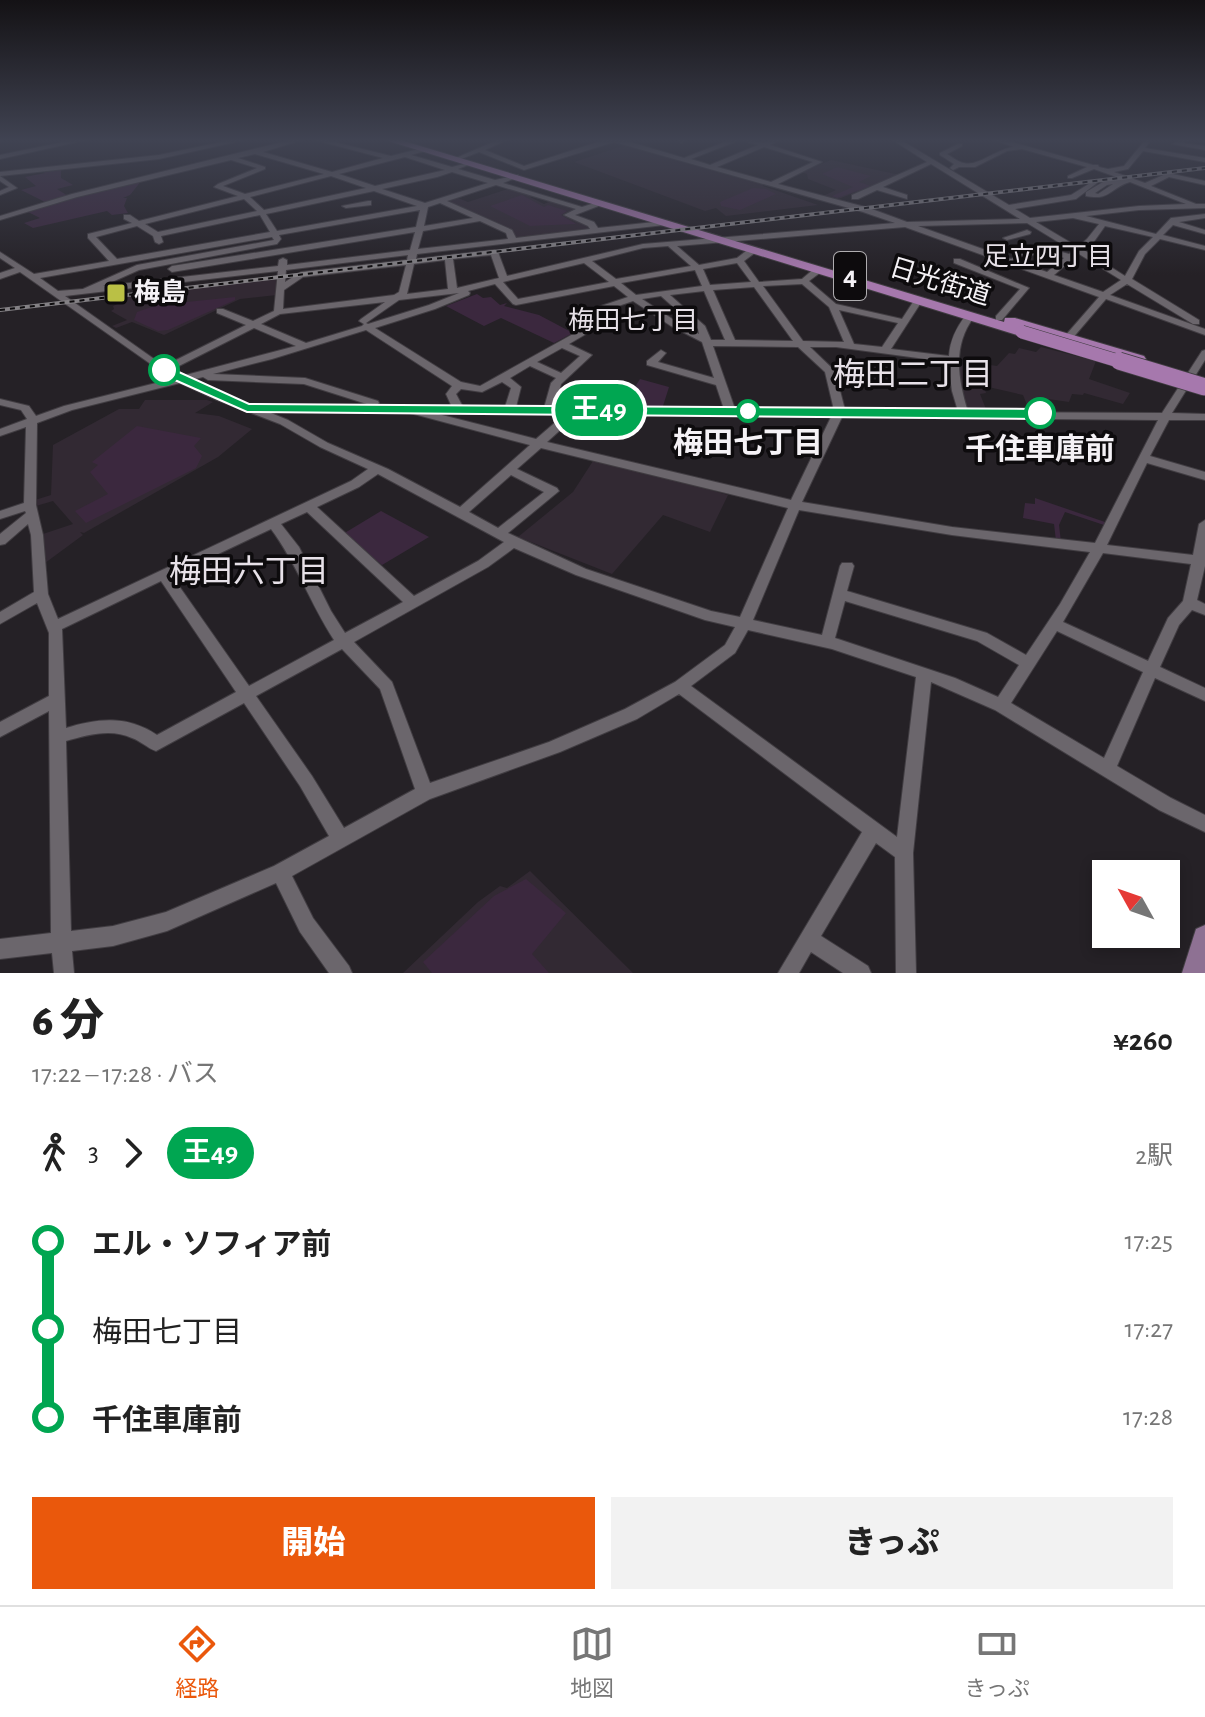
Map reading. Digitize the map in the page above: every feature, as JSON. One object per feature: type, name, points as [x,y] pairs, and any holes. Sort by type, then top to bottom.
[{"type":"highway","name":"日光街道","points":[[537,184],[1199,383]]},
{"type":"highway","name":"日光街道","points":[[549,184],[965,314]]},
{"type":"highway","name":"4","points":[[965,314],[999,318],[1068,338],[1199,383]]},
{"type":"highway","name":"4","points":[[965,314],[1199,383]]},
{"type":"main road","points":[[1195,973],[1205,938]]},
{"type":"street","points":[[0,194],[14,188],[10,184]]},
{"type":"street","points":[[0,218],[115,184]]},
{"type":"street","points":[[223,184],[217,187],[235,189],[264,212],[283,251],[278,312]]},
{"type":"street","points":[[115,262],[91,236],[292,184]]},
{"type":"street","points":[[362,184],[425,206]]},
{"type":"street","points":[[157,235],[388,184]]},
{"type":"street","points":[[85,291],[126,271],[337,226],[348,220],[425,206],[491,184]]},
{"type":"street","points":[[500,184],[582,209]]},
{"type":"street","points":[[773,184],[906,224],[1205,330]]},
{"type":"street","points":[[855,197],[886,184]]},
{"type":"street","points":[[969,184],[1205,330]]},
{"type":"street","points":[[1007,208],[1073,197],[1091,184]]},
{"type":"street","points":[[1103,184],[1089,194],[1099,196],[1118,184]]},
{"type":"street","points":[[1142,184],[1203,207]]},
{"type":"street","points":[[528,192],[543,187]]},
{"type":"street","points":[[879,188],[904,197]]},
{"type":"street","points":[[0,194],[10,199]]},
{"type":"street","points":[[1020,195],[1042,202]]},
{"type":"street","points":[[1180,199],[1192,195]]},
{"type":"street","points":[[442,201],[509,232],[513,241]]},
{"type":"street","points":[[348,220],[343,213],[345,206],[368,203]]},
{"type":"street","points":[[596,232],[591,224],[568,215],[598,203]]},
{"type":"street","points":[[20,204],[30,209]]},
{"type":"street","points":[[368,323],[400,297],[414,257],[425,206]]},
{"type":"street","points":[[164,370],[278,312],[459,291],[630,248],[906,224],[1028,220],[1072,214],[1203,207]]},
{"type":"street","points":[[1072,214],[1102,225],[1205,248]]},
{"type":"street","points":[[1068,338],[1105,296],[1127,280],[1142,253],[1172,222],[1205,216]]},
{"type":"street","points":[[127,217],[157,235],[166,262],[203,277]]},
{"type":"street","points":[[33,277],[115,262],[166,262],[283,251],[480,219]]},
{"type":"street","points":[[1172,222],[1205,232]]},
{"type":"street","points":[[57,294],[282,268],[414,257],[513,241],[664,223]]},
{"type":"street","points":[[1049,275],[1078,251],[1102,225]]},
{"type":"street","points":[[337,226],[342,242]]},
{"type":"street","points":[[1007,238],[1027,232]]},
{"type":"street","points":[[670,244],[696,266],[709,288],[731,342]]},
{"type":"street","points":[[991,274],[1040,248],[1069,257]]},
{"type":"street","points":[[280,289],[301,275],[344,275],[414,257],[449,258],[494,252],[496,282],[516,302],[739,260],[753,250]]},
{"type":"street","points":[[981,250],[957,261],[1025,288],[999,318]]},
{"type":"street","points":[[0,254],[181,380],[284,422],[513,542],[581,572],[744,625],[827,642],[924,674],[1001,705],[1205,824]]},
{"type":"street","points":[[449,258],[459,291]]},
{"type":"street","points":[[585,259],[632,298],[707,342],[850,345],[953,360]]},
{"type":"street","points":[[0,949],[113,936],[167,921],[281,872],[425,793],[554,747],[631,714],[680,686],[730,649],[744,625],[794,505],[840,409],[830,371],[799,343],[739,260]]},
{"type":"street","points":[[0,276],[22,269]]},
{"type":"street","points":[[368,323],[458,385],[482,389],[598,324],[580,316],[632,298],[663,293],[804,281],[818,270]]},
{"type":"street","points":[[534,272],[548,295]]},
{"type":"street","points":[[804,281],[833,306],[850,345]]},
{"type":"street","points":[[0,433],[32,419],[181,380],[368,323],[432,307],[459,291]]},
{"type":"street","points":[[663,293],[702,328],[730,411]]},
{"type":"street","points":[[885,350],[918,301]]},
{"type":"street","points":[[833,306],[904,322]]},
{"type":"street","points":[[220,311],[303,345]]},
{"type":"street","points":[[964,415],[957,394],[953,360],[965,314]]},
{"type":"street","points":[[549,410],[556,383],[587,355],[560,344]]},
{"type":"street","points":[[661,353],[651,363],[721,383]]},
{"type":"street","points":[[1001,705],[1099,550],[1166,417],[1199,383],[1205,353]]},
{"type":"street","points":[[528,362],[563,377]]},
{"type":"street","points":[[201,374],[208,377],[305,381],[380,407]]},
{"type":"street","points":[[502,377],[516,387],[510,409]]},
{"type":"street","points":[[458,385],[451,394],[459,409]]},
{"type":"street","points":[[0,402],[25,408],[32,419],[31,509],[41,594],[55,626],[64,973]]},
{"type":"street","points":[[247,408],[1205,417]]},
{"type":"street","points":[[413,408],[415,413],[794,505],[930,528],[1201,561]]},
{"type":"street","points":[[460,514],[576,410]]},
{"type":"street","points":[[1143,458],[1205,476]]},
{"type":"street","points":[[55,626],[355,484],[377,469]]},
{"type":"street","points":[[498,534],[553,491],[510,470]]},
{"type":"street","points":[[309,506],[412,602]]},
{"type":"street","points":[[0,515],[31,509]]},
{"type":"street","points":[[0,541],[31,509]]},
{"type":"street","points":[[273,523],[294,550],[325,614],[345,642],[387,686],[425,793]]},
{"type":"street","points":[[1107,769],[1173,622],[1190,603],[1201,561],[1205,524]]},
{"type":"street","points":[[58,737],[94,725],[129,727],[139,730],[156,744],[485,563],[513,542]]},
{"type":"street","points":[[827,642],[847,566]]},
{"type":"street","points":[[164,575],[341,839]]},
{"type":"street","points":[[0,619],[41,594]]},
{"type":"street","points":[[839,594],[982,637],[1029,663]]},
{"type":"street","points":[[1190,603],[1205,610]]},
{"type":"street","points":[[1055,624],[1205,695]]},
{"type":"street","points":[[906,973],[904,853],[924,674]]},
{"type":"street","points":[[680,686],[904,853]]},
{"type":"street","points":[[0,730],[57,699]]},
{"type":"street","points":[[788,973],[873,831]]},
{"type":"street","points":[[281,872],[298,913],[313,938],[342,973]]},
{"type":"street","points":[[810,940],[861,973]]},
{"type":"shaded area","points":[[34,184],[73,185],[57,189],[68,196],[47,203],[21,190],[36,186]]},
{"type":"shaded area","points":[[126,184],[138,184],[123,198],[127,198],[124,206],[128,213],[112,215],[107,211],[33,228],[24,223],[40,218],[26,211]]},
{"type":"shaded area","points":[[634,184],[763,184],[818,205],[726,216],[716,208],[705,211]]},
{"type":"shaded area","points":[[822,184],[881,184],[861,194],[856,192],[836,200],[823,196],[836,190]]},
{"type":"shaded area","points":[[847,184],[871,186],[837,198],[832,196],[853,187]]},
{"type":"shaded area","points":[[511,188],[534,195],[530,197],[544,204],[551,201],[576,209],[565,215],[588,224],[592,230],[515,239],[511,231],[447,202],[458,198],[468,202]]},
{"type":"shaded area","points":[[753,188],[776,194],[740,210],[721,206],[720,202]]},
{"type":"shaded area","points":[[522,195],[544,207],[548,205],[567,211],[561,215],[576,224],[530,226],[490,206]]},
{"type":"shaded area","points":[[279,278],[277,295],[240,299],[164,335],[132,322],[116,328],[112,326],[127,320],[111,311],[113,306],[127,300],[126,295]]},
{"type":"shaded area","points":[[477,294],[483,298],[491,297],[500,305],[507,303],[504,306],[539,315],[573,333],[554,343],[501,318],[484,326],[446,306]]},
{"type":"shaded area","points":[[235,297],[235,300],[168,330],[158,331],[134,320],[137,312],[157,305]]},
{"type":"shaded area","points":[[1041,347],[1096,361],[1089,379],[1130,393],[1123,404],[1084,393],[1072,394],[1069,402],[1048,399],[1054,410],[1029,410],[1023,395],[984,386],[986,393],[980,394],[986,409],[965,409],[956,360],[997,366],[1009,353],[1015,354],[1019,348],[1036,352]]},
{"type":"shaded area","points":[[640,379],[669,387],[663,406],[637,406],[638,393],[631,393]]},
{"type":"shaded area","points":[[145,400],[207,400],[213,402],[195,413],[219,416],[252,429],[218,457],[84,533],[80,532],[83,535],[45,563],[43,534],[73,524],[53,501],[36,506],[35,500],[51,495],[53,445],[119,409],[139,409]]},
{"type":"shaded area","points":[[137,426],[201,438],[194,446],[202,456],[196,468],[86,523],[75,511],[108,494],[90,472],[98,465],[92,462]]},
{"type":"shaded area","points":[[593,461],[728,495],[710,532],[663,515],[612,574],[518,537],[573,492]]},
{"type":"shaded area","points":[[1035,498],[1105,522],[1104,525],[1065,512],[1059,525],[1061,542],[1056,541],[1054,524],[1023,518],[1025,503],[1035,504]]},
{"type":"shaded area","points":[[381,511],[429,537],[382,565],[343,534]]},
{"type":"shaded area","points":[[530,871],[633,973],[403,973],[478,902],[500,886],[507,888]]},
{"type":"shaded area","points":[[526,879],[566,913],[532,954],[549,973],[432,973],[423,962],[494,896]]},
{"type":"railway","points":[[0,310],[1066,184]]},
{"type":"bus line","name":"王49","points":[[164,370],[247,408],[1040,413]]},
{"type":"place","name":"梅島","points":[[116,293]]},
{"type":"place","name":"梅田七丁目","points":[[748,411]]},
{"type":"place","name":"千住車庫前","points":[[1040,413]]},
{"type":"district","name":"足立四丁目","points":[[1048,257]]},
{"type":"district","name":"梅田七丁目","points":[[633,321]]},
{"type":"district","name":"梅田二丁目","points":[[913,375]]},
{"type":"district","name":"梅田六丁目","points":[[249,572]]}]
